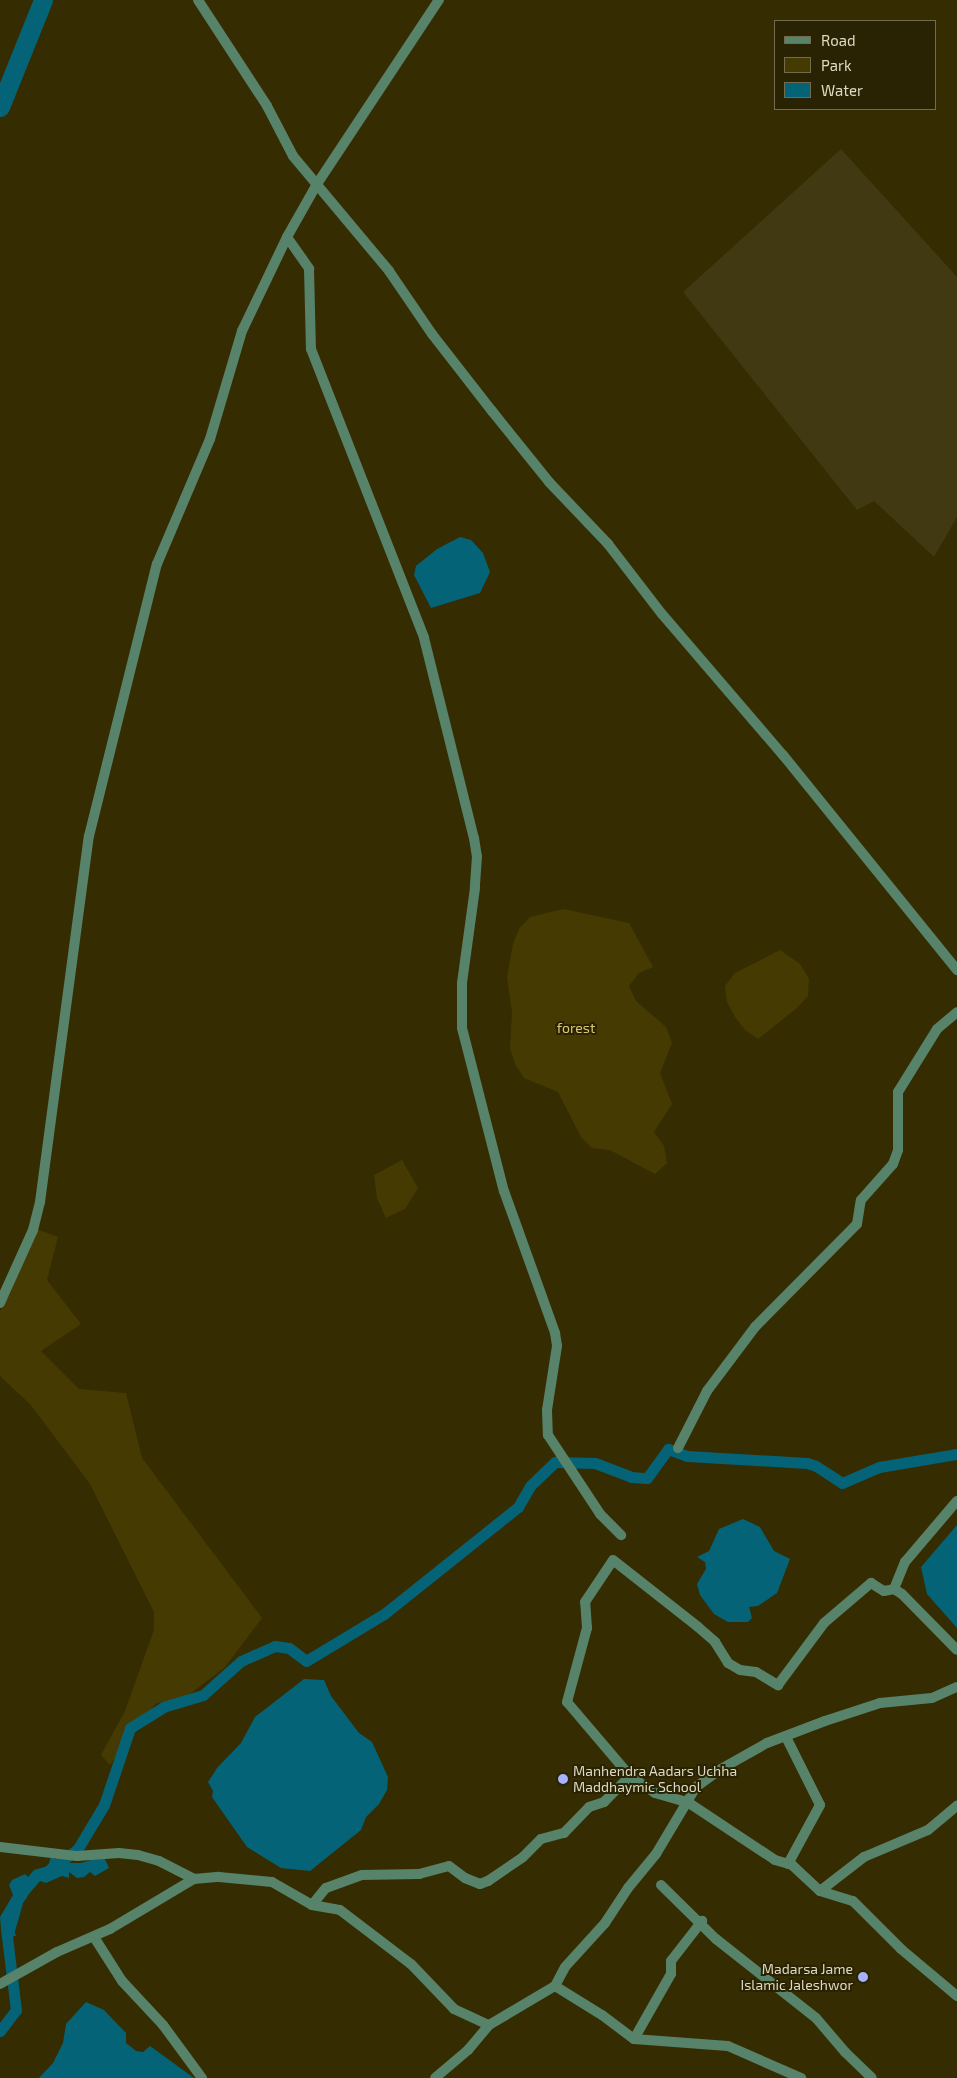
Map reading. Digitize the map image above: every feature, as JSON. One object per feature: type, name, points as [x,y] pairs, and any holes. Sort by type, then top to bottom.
[{"type":"street","points":[[198,0],[267,106],[293,156],[389,271],[432,334],[549,482],[608,544],[662,614],[783,755],[957,970]]},
{"type":"street","points":[[0,1303],[33,1230],[40,1202],[89,836],[157,564],[210,439],[242,331],[287,237],[317,184],[439,0]]},
{"type":"street","points":[[287,237],[307,264],[311,277],[311,349],[424,638],[474,838],[476,874],[462,983],[462,1028],[504,1191],[555,1333],[557,1351],[547,1410],[548,1435],[600,1514],[621,1535]]},
{"type":"street","points":[[678,1448],[707,1391],[755,1326],[857,1224],[861,1200],[893,1164],[898,1150],[898,1092],[937,1028],[957,1012]]},
{"type":"street","points":[[894,1589],[905,1562],[957,1501]]},
{"type":"street","points":[[894,1589],[884,1591],[871,1584],[824,1623],[778,1685],[756,1672],[740,1670],[728,1662],[715,1642],[613,1560],[585,1602],[586,1628],[567,1702],[630,1776],[654,1793],[689,1804],[775,1860],[788,1864],[820,1891],[852,1902],[901,1949],[957,1996]]},
{"type":"street","points":[[894,1589],[957,1650]]},
{"type":"street","points":[[435,2078],[468,2050],[489,2025],[555,1986],[565,1967],[605,1923],[628,1888],[656,1854],[689,1804],[696,1787],[719,1770],[767,1743],[880,1704],[932,1698],[957,1687]]},
{"type":"street","points":[[786,1737],[820,1805],[788,1864]]},
{"type":"street","points":[[312,1905],[326,1888],[362,1875],[419,1874],[449,1866],[465,1878],[480,1884],[488,1881],[541,1839],[564,1833],[589,1807],[604,1802],[630,1776]]},
{"type":"street","points":[[820,1891],[864,1857],[928,1830],[957,1806]]},
{"type":"street","points":[[0,1847],[77,1856],[119,1853],[138,1855],[159,1861],[194,1879]]},
{"type":"street","points":[[0,1984],[57,1952],[94,1937],[194,1879],[219,1877],[272,1882],[312,1905],[340,1910],[411,1964],[454,2009],[489,2025]]},
{"type":"street","points":[[662,1885],[702,1921],[716,1939],[816,2018],[844,2052],[872,2078]]},
{"type":"street","points":[[634,2039],[671,1974],[671,1961],[702,1921]]},
{"type":"street","points":[[94,1937],[122,1981],[163,2025],[202,2078]]},
{"type":"street","points":[[555,1986],[602,2015],[634,2039],[728,2046],[801,2078]]},
{"type":"shaded area","points":[[841,149],[957,277],[957,517],[934,557],[874,501],[857,510],[683,292]]},
{"type":"green space","name":"forest","points":[[563,909],[629,923],[653,967],[639,973],[629,986],[636,1001],[666,1027],[672,1043],[660,1073],[672,1104],[654,1132],[664,1146],[667,1163],[655,1174],[610,1150],[592,1148],[581,1137],[558,1092],[524,1078],[515,1064],[510,1048],[512,1012],[507,978],[513,944],[519,929],[530,917]]},
{"type":"green space","points":[[780,950],[800,964],[809,979],[808,996],[797,1008],[758,1039],[745,1030],[735,1017],[727,1002],[725,986],[735,973]]},
{"type":"green space","points":[[402,1160],[418,1188],[405,1209],[386,1218],[377,1198],[374,1175]]},
{"type":"green space","points":[[36,1229],[58,1237],[47,1280],[81,1324],[41,1351],[79,1389],[126,1393],[142,1458],[262,1618],[225,1667],[181,1701],[156,1703],[110,1765],[101,1755],[125,1711],[154,1630],[154,1612],[90,1484],[30,1404],[0,1376],[0,1311],[10,1294]]},
{"type":"water","points":[[460,537],[471,540],[483,553],[490,572],[480,593],[431,608],[414,575],[416,566],[437,549]]},
{"type":"water","points":[[743,1519],[760,1527],[774,1551],[790,1559],[777,1593],[758,1606],[749,1607],[752,1618],[748,1622],[728,1622],[714,1614],[700,1595],[697,1584],[706,1569],[705,1562],[697,1557],[709,1551],[719,1529]]},
{"type":"water","points":[[957,1525],[957,1628],[927,1594],[921,1567]]},
{"type":"water","points":[[304,1679],[324,1680],[331,1696],[359,1733],[372,1742],[388,1777],[387,1790],[379,1804],[366,1817],[361,1830],[310,1871],[281,1868],[247,1847],[212,1797],[213,1791],[208,1782],[217,1768],[241,1743],[255,1717]]},
{"type":"water","points":[[51,1857],[64,1863],[80,1863],[104,1857],[109,1868],[95,1876],[90,1872],[84,1877],[77,1878],[69,1872],[69,1878],[62,1876],[46,1883],[40,1881],[12,1914],[11,1920],[16,1936],[7,1936],[2,1940],[0,1917],[13,1895],[9,1885],[12,1880],[25,1874],[28,1877],[34,1870],[48,1866]]},
{"type":"water","points":[[86,2002],[104,2010],[126,2033],[126,2043],[136,2051],[143,2052],[150,2046],[194,2078],[39,2078],[53,2063],[63,2043],[66,2024]]},
{"type":"waterway","points":[[0,107],[43,0]]},
{"type":"waterway","points":[[49,1870],[77,1850],[104,1805],[130,1728],[163,1707],[203,1695],[241,1661],[275,1646],[289,1648],[306,1661],[384,1614],[518,1507],[530,1486],[555,1462],[595,1463],[631,1477],[647,1478],[668,1449],[687,1456],[807,1463],[816,1466],[842,1483],[879,1467],[957,1454]]},
{"type":"waterway","points":[[0,2031],[16,2010],[7,1937],[18,1899],[22,1894]]},
{"type":"place","name":"Manhendra Aadars Uchha Maddhaymic School","points":[[563,1779]]},
{"type":"place","name":"Madarsa Jame Islamic Jaleshwor","points":[[863,1977]]}]
